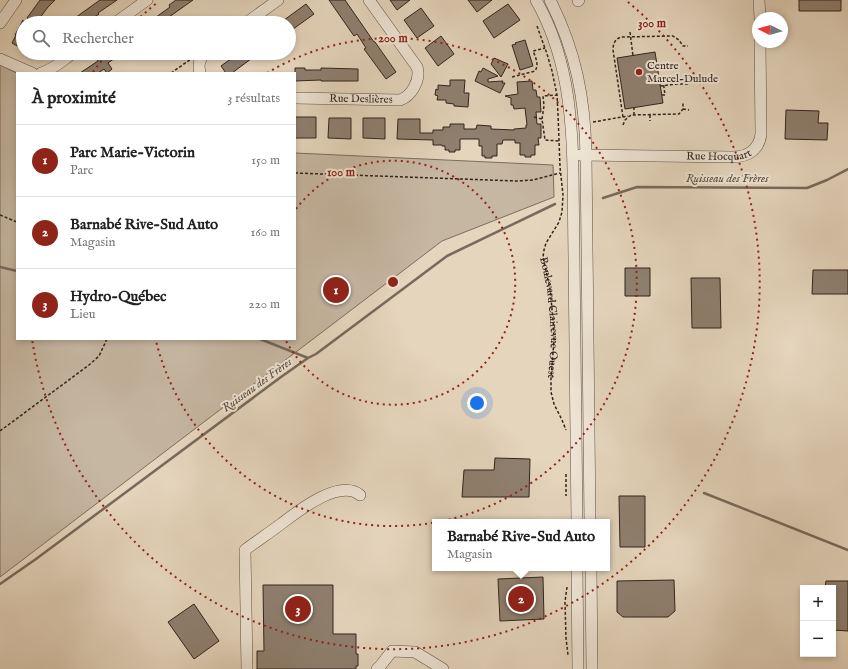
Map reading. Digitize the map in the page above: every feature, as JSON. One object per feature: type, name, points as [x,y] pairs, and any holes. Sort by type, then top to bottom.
[{"type":"street","points":[[0,23],[16,0]]},
{"type":"street","points":[[125,16],[147,0]]},
{"type":"street","points":[[256,16],[278,0]]},
{"type":"street","name":"Rue Deslières","points":[[296,98],[400,100],[409,95],[417,80],[417,67],[369,0]]},
{"type":"street","points":[[536,0],[540,18],[554,40],[564,77],[570,113],[572,156],[577,519]]},
{"type":"street","points":[[550,0],[565,32],[571,50],[580,85],[585,120],[590,519]]},
{"type":"street","points":[[760,0],[760,12]]},
{"type":"street","points":[[540,18],[556,12]]},
{"type":"street","name":"Rue Hocquart","points":[[572,156],[732,157],[749,154],[758,144],[761,134],[760,48]]},
{"type":"street","points":[[0,59],[29,72]]},
{"type":"street","points":[[43,72],[63,60]]},
{"type":"street","points":[[200,60],[200,72]]},
{"type":"street","points":[[574,300],[588,300]]},
{"type":"street","points":[[247,669],[245,550],[311,503],[326,495],[348,491],[356,492],[360,495]]},
{"type":"street","points":[[577,571],[578,669]]},
{"type":"street","points":[[591,571],[592,669]]},
{"type":"street","points":[[377,669],[382,666],[392,651],[416,652],[443,669]]},
{"type":"path","name":"Boulevard Clairevue Ouest","points":[[540,18],[545,48],[557,95],[560,173],[563,195],[562,212],[559,222],[546,243],[543,257],[550,290],[553,319],[554,340],[550,378],[553,399],[566,432]]},
{"type":"path","points":[[630,32],[633,56]]},
{"type":"path","points":[[623,116],[613,47],[615,42],[619,38],[673,36],[680,40],[683,46],[688,46]]},
{"type":"path","points":[[512,76],[535,71],[537,65],[533,52],[545,48]]},
{"type":"path","points":[[172,72],[190,60]]},
{"type":"path","points":[[662,80],[665,95],[662,96]]},
{"type":"path","points":[[660,86],[689,84]]},
{"type":"path","points":[[557,95],[543,96],[542,119],[545,140],[559,140]]},
{"type":"path","points":[[683,102],[683,110]]},
{"type":"path","points":[[634,108],[634,115]]},
{"type":"path","points":[[591,122],[631,115],[677,114],[681,113],[683,110],[689,110]]},
{"type":"path","points":[[623,125],[625,120],[631,115]]},
{"type":"path","points":[[650,115],[650,121]]},
{"type":"path","points":[[534,117],[542,119]]},
{"type":"path","points":[[296,173],[525,181],[560,173]]},
{"type":"path","points":[[0,214],[16,222]]},
{"type":"path","points":[[0,431],[89,365],[99,356],[107,340]]},
{"type":"path","points":[[566,473],[567,503]]},
{"type":"path","points":[[568,583],[565,602],[568,659]]},
{"type":"shaded area","points":[[0,65],[16,73],[16,340],[296,340],[296,153],[553,165],[554,197],[442,241],[0,577]]},
{"type":"building","points":[[40,0],[55,0],[41,16],[28,16]]},
{"type":"building","points":[[100,0],[117,0],[96,16],[78,16]]},
{"type":"building","points":[[176,0],[193,0],[170,16],[158,16],[170,7],[169,5]]},
{"type":"building","points":[[329,0],[345,0],[396,72],[386,79],[364,49],[366,48],[357,34],[354,36]]},
{"type":"building","points":[[390,0],[410,0],[397,10]]},
{"type":"building","points":[[468,0],[492,0],[477,12]]},
{"type":"building","points":[[799,0],[841,0],[841,11],[799,11]]},
{"type":"building","points":[[306,4],[314,14],[296,27],[296,16],[290,16]]},
{"type":"building","points":[[508,4],[520,20],[494,38],[483,21]]},
{"type":"building","points":[[421,8],[434,26],[417,38],[404,20]]},
{"type":"building","points":[[16,35],[16,45],[12,43]]},
{"type":"building","points":[[441,36],[454,54],[438,66],[425,48]]},
{"type":"building","points":[[525,40],[533,66],[520,70],[512,45]]},
{"type":"building","name":"Centre Marcel-Dulude","points":[[655,52],[663,103],[625,109],[617,58]]},
{"type":"building","points":[[494,58],[508,64],[501,77],[491,64]]},
{"type":"building","points":[[112,60],[108,63],[112,69],[108,72],[104,69],[100,72],[82,72],[98,61]]},
{"type":"building","points":[[229,60],[250,60],[233,72],[225,72],[221,66]]},
{"type":"building","points":[[295,68],[305,68],[305,70],[321,70],[321,68],[358,69],[358,81],[296,81]]},
{"type":"building","points":[[483,68],[498,76],[488,79],[488,82],[503,81],[502,83],[505,83],[500,93],[475,81],[479,71],[481,72]]},
{"type":"building","points":[[450,80],[465,80],[464,93],[469,93],[468,107],[454,106],[454,104],[446,103],[446,100],[437,100],[438,96],[435,95],[436,89],[438,90],[438,85],[450,86]]},
{"type":"building","points":[[532,81],[533,90],[536,90],[537,97],[540,97],[541,112],[536,112],[537,124],[541,124],[541,138],[538,138],[539,145],[535,145],[535,155],[531,155],[531,157],[520,155],[520,143],[515,143],[515,140],[503,140],[502,144],[497,144],[497,156],[485,158],[485,156],[482,156],[482,146],[479,146],[479,139],[460,139],[460,150],[449,152],[449,150],[445,150],[445,146],[433,145],[433,140],[397,139],[398,119],[420,119],[420,133],[433,133],[433,130],[443,130],[443,127],[450,127],[450,124],[464,124],[464,129],[476,129],[477,125],[491,126],[491,129],[514,130],[526,128],[525,108],[514,109],[513,105],[511,105],[511,98],[505,96],[518,94],[517,82]]},
{"type":"building","points":[[786,110],[819,111],[818,123],[828,123],[827,140],[785,139]]},
{"type":"building","points":[[296,117],[316,117],[316,138],[296,138]]},
{"type":"building","points":[[329,118],[351,118],[351,139],[328,138]]},
{"type":"building","points":[[363,118],[385,118],[385,139],[363,138]]},
{"type":"building","points":[[625,268],[650,268],[650,296],[625,296]]},
{"type":"building","points":[[813,270],[848,270],[848,294],[812,294]]},
{"type":"building","points":[[691,278],[720,278],[721,328],[692,328]]},
{"type":"building","points":[[495,458],[530,459],[529,497],[462,497],[464,470],[494,470]]},
{"type":"building","points":[[619,496],[645,496],[645,547],[620,547]]},
{"type":"building","points":[[543,577],[544,619],[500,621],[498,579]]},
{"type":"building","points":[[674,580],[675,611],[668,617],[623,617],[617,612],[617,581]]},
{"type":"building","points":[[826,581],[848,581],[848,631],[836,630],[836,585],[825,585]]},
{"type":"building","points":[[263,585],[333,585],[333,634],[356,634],[356,654],[358,654],[358,666],[356,666],[356,669],[257,669],[257,651],[264,651]]},
{"type":"building","points":[[194,604],[219,641],[194,659],[168,622]]},
{"type":"waterway","name":"Ruisseau des Frères","points":[[603,198],[637,187],[807,188],[848,169]]},
{"type":"waterway","name":"Ruisseau des Frères","points":[[0,584],[36,559],[281,377],[316,354],[447,256],[555,204]]},
{"type":"waterway","points":[[0,267],[16,271]]},
{"type":"waterway","points":[[263,340],[308,358]]},
{"type":"waterway","points":[[704,493],[848,550]]},
{"type":"place","name":"Centre Marcel-Dulude","points":[[639,72]]},
{"type":"place","name":"Parc Marie-Victorin","points":[[336,290]]},
{"type":"place","name":"Barnabé Rive-Sud Auto","points":[[521,599]]},
{"type":"place","name":"Hydro-Québec","points":[[298,609]]}]
